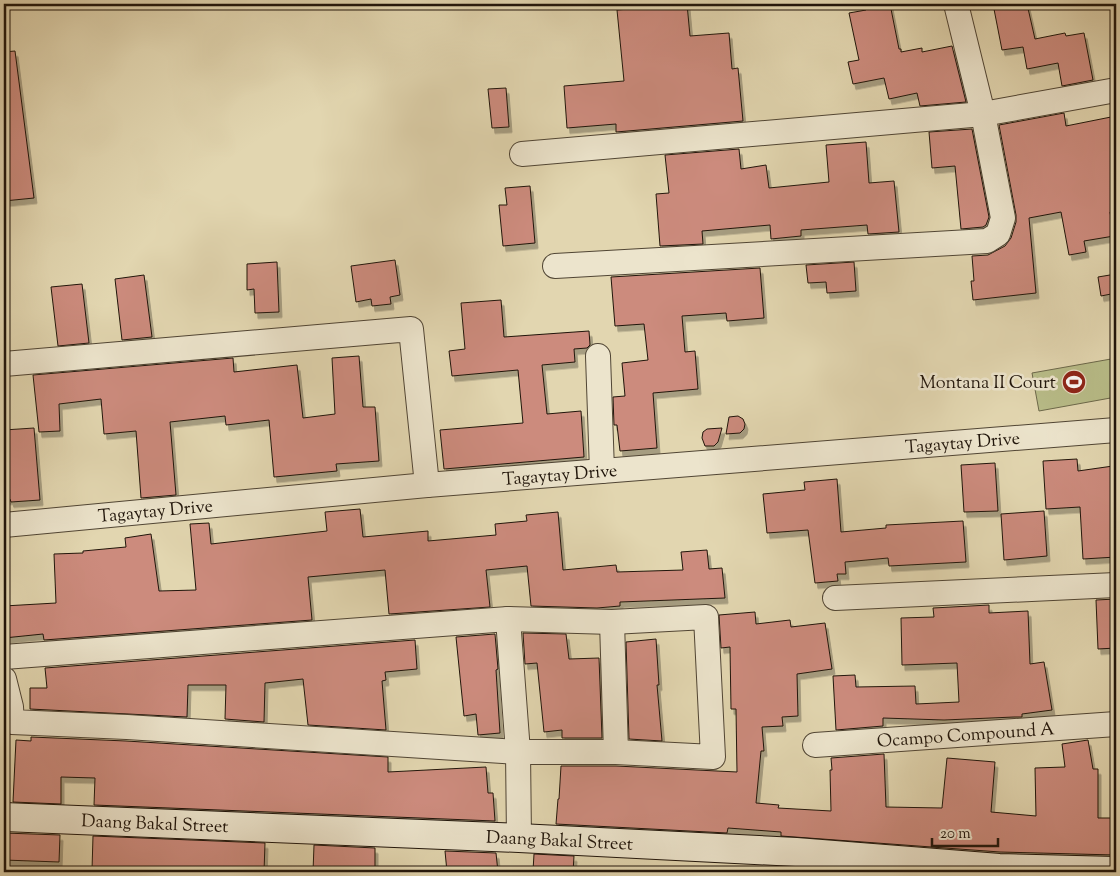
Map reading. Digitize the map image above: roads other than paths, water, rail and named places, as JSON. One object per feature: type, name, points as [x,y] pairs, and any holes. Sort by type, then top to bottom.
[{"type":"street","points":[[554,266],[986,241],[998,234],[1003,218],[983,114],[956,4]]},
{"type":"street","points":[[522,154],[983,114],[1116,90]]},
{"type":"street","points":[[4,364],[411,328],[427,485]]},
{"type":"street","points":[[598,356],[602,471]]},
{"type":"street","name":"Tagaytay Drive","points":[[4,525],[427,485],[1116,430]]},
{"type":"street","points":[[835,598],[1116,585]]},
{"type":"street","points":[[4,657],[508,619],[612,622],[706,618],[713,757],[616,752],[518,752],[126,727],[12,722],[11,707],[4,679]]},
{"type":"street","points":[[508,619],[518,752],[519,838]]},
{"type":"street","points":[[612,622],[616,752]]},
{"type":"street","name":"Ocampo Compound A","points":[[815,745],[1116,724]]},
{"type":"street","name":"Daang Bakal Street","points":[[4,818],[519,838],[796,852],[999,870],[1116,871]]},
{"type":"place","name":"Montana II Court","points":[[1074,382]]}]
